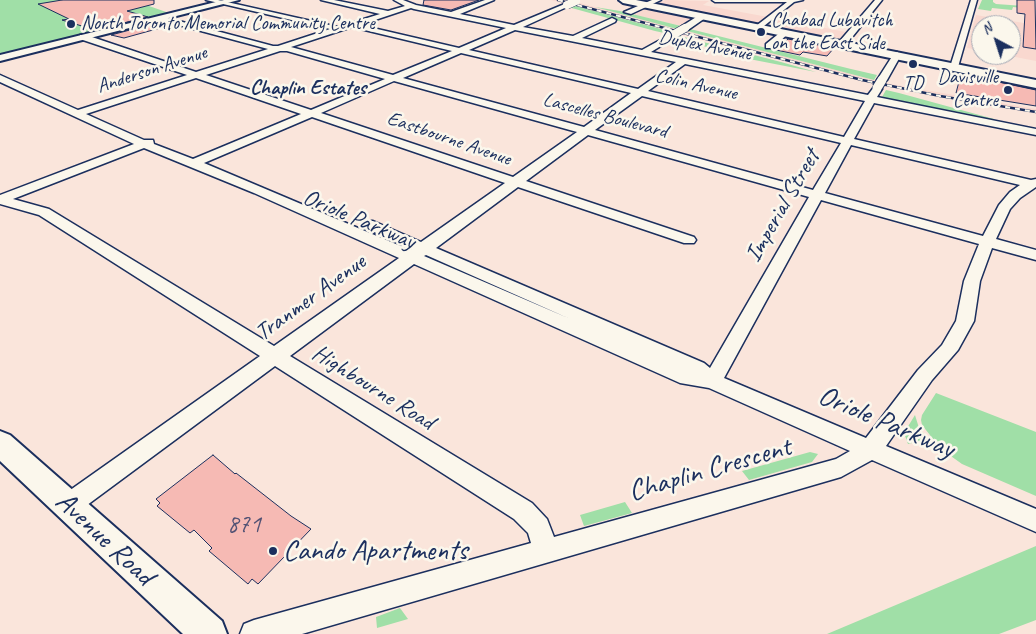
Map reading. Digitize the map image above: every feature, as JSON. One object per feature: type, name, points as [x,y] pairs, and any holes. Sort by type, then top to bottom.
[{"type":"main road","points":[[0,58],[235,0]]},
{"type":"main road","points":[[623,0],[1036,84]]},
{"type":"main road","name":"Avenue Road","points":[[0,443],[208,634]]},
{"type":"street","points":[[209,0],[338,29]]},
{"type":"street","points":[[324,0],[388,14]]},
{"type":"street","name":"Duplex Avenue","points":[[397,0],[411,6],[452,15],[1036,132]]},
{"type":"street","points":[[452,15],[491,0]]},
{"type":"street","points":[[194,163],[577,0]]},
{"type":"street","points":[[628,12],[658,0]]},
{"type":"street","points":[[715,0],[800,0]]},
{"type":"street","points":[[759,28],[792,2],[788,0]]},
{"type":"street","points":[[842,44],[879,0]]},
{"type":"street","points":[[954,67],[974,0]]},
{"type":"street","name":"Anderson Avenue","points":[[75,114],[411,6]]},
{"type":"street","points":[[644,53],[704,16]]},
{"type":"street","name":"Lascelles Boulevard","points":[[163,18],[392,78],[1036,256]]},
{"type":"street","points":[[574,40],[612,20]]},
{"type":"street","name":"Colin Avenue","points":[[352,25],[1034,183]]},
{"type":"street","points":[[769,46],[785,33]]},
{"type":"street","name":"Eastbourne Avenue","points":[[83,37],[689,240]]},
{"type":"street","name":"Imperial Street","points":[[712,381],[897,55]]},
{"type":"street","name":"Tranmer Avenue","points":[[67,506],[683,61]]},
{"type":"street","points":[[740,73],[748,65]]},
{"type":"street","name":"Oriole Parkway","points":[[0,71],[157,139],[207,157],[418,252],[687,378],[712,381],[1036,521]]},
{"type":"street","name":"Oriole Parkway","points":[[0,78],[144,144],[418,252]]},
{"type":"street","points":[[0,200],[157,139]]},
{"type":"street","name":"Chaplin Crescent","points":[[254,634],[841,467],[871,449],[924,375],[949,350],[965,321],[972,281],[987,242],[1004,208],[1015,195],[1034,183]]},
{"type":"street","name":"Highbourne Road","points":[[0,200],[44,212],[522,511],[538,527],[546,550]]},
{"type":"shaded area","points":[[551,0],[568,0],[890,84],[1036,109],[1036,114],[1024,110],[923,94],[856,80]]},
{"type":"shaded area","points":[[665,0],[709,1],[703,5],[768,17],[759,24],[754,24],[657,4]]},
{"type":"shaded area","points":[[646,7],[694,18],[681,26],[630,14]]},
{"type":"shaded area","points":[[776,20],[846,32],[840,39],[835,40],[769,26]]},
{"type":"shaded area","points":[[1021,22],[1036,25],[1036,61],[1021,58]]},
{"type":"shaded area","points":[[971,33],[971,49],[967,48]]},
{"type":"green space","points":[[0,0],[132,0],[169,13],[0,54]]},
{"type":"green space","points":[[982,0],[993,0],[996,4],[1024,6],[1023,8],[1013,7],[1012,10],[992,8],[991,11],[978,9]]},
{"type":"green space","points":[[572,5],[672,32],[669,34],[655,31],[568,7]]},
{"type":"green space","points":[[595,7],[620,11],[681,26],[677,29]]},
{"type":"green space","points":[[690,29],[877,75],[874,80],[687,31]]},
{"type":"green space","points":[[680,36],[816,72],[744,58],[676,38]]},
{"type":"green space","points":[[886,90],[994,119],[886,99],[882,97]]},
{"type":"green space","points":[[936,393],[1036,432],[1036,496],[962,464],[941,449],[922,425],[921,420],[922,415]]},
{"type":"green space","points":[[915,415],[919,428],[928,439],[908,444],[904,433]]},
{"type":"green space","points":[[810,452],[818,454],[812,462],[749,480],[742,471]]},
{"type":"green space","points":[[625,502],[632,513],[584,526],[580,515]]},
{"type":"green space","points":[[1036,546],[1036,620],[999,634],[827,634]]},
{"type":"green space","points":[[400,608],[408,619],[377,628],[376,617]]},
{"type":"building","points":[[62,0],[154,0],[154,4],[127,11],[148,17],[95,30],[62,20],[69,19],[38,4]]},
{"type":"building","points":[[424,0],[479,0],[451,10],[423,5]]},
{"type":"building","points":[[1017,0],[1035,0],[1036,49],[1023,47],[1025,14],[1017,13]]},
{"type":"building","points":[[160,22],[171,25],[124,38],[111,35]]},
{"type":"building","points":[[788,39],[834,48],[827,56],[803,52],[800,55],[776,50]]},
{"type":"building","name":"Davisville Centre","points":[[961,74],[1036,90],[1036,106],[956,93]]},
{"type":"building","points":[[213,455],[235,474],[311,529],[258,584],[252,579],[248,584],[209,551],[212,548],[194,530],[190,533],[157,506],[160,503],[156,499]]},
{"type":"railway","points":[[558,0],[862,80],[940,96],[1036,112]]},
{"type":"place","name":"North Toronto Memorial Community Centre","points":[[71,24]]},
{"type":"place","name":"Chabad Lubavitch on the East Side","points":[[761,32]]},
{"type":"place","name":"TD","points":[[913,64]]},
{"type":"place","name":"Davisville Centre","points":[[1008,90]]},
{"type":"place","name":"Cando Apartments","points":[[273,551]]},
{"type":"district","name":"Chaplin Estates","points":[[308,88]]}]
